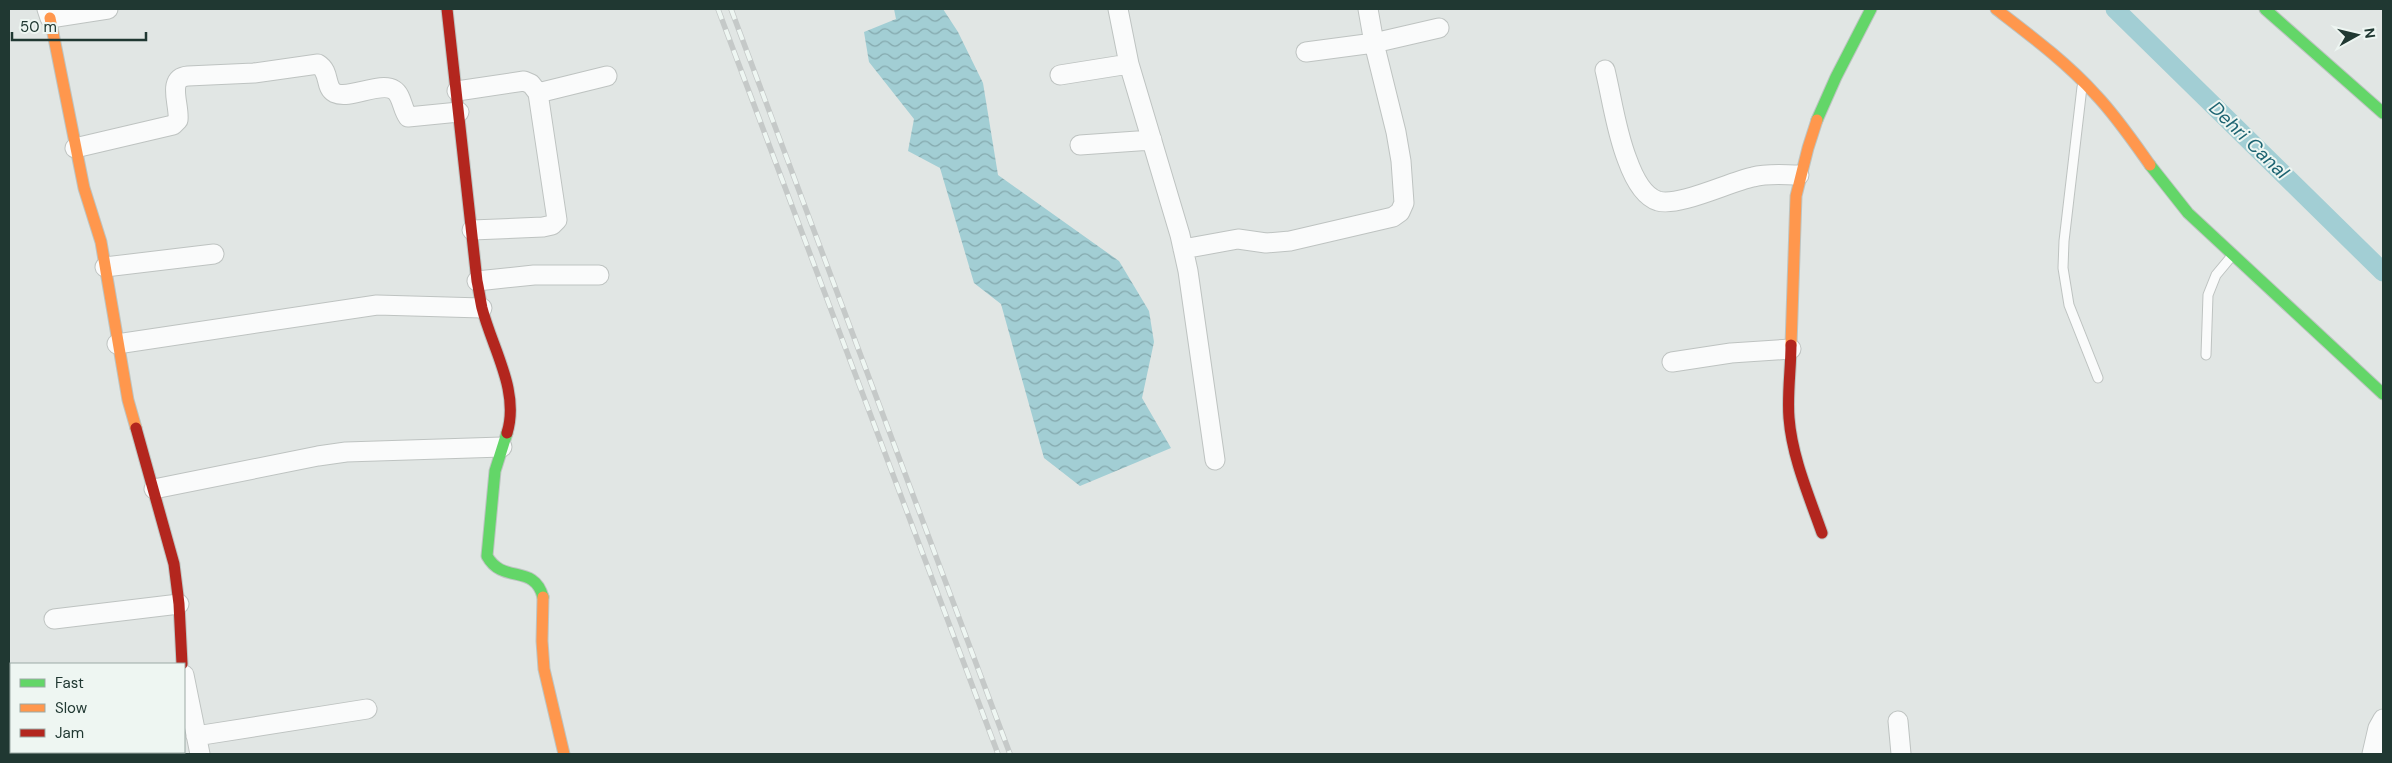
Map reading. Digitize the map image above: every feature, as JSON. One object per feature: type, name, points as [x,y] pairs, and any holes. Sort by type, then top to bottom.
[{"type":"main road","points":[[447,9],[477,281],[482,308],[506,377],[510,402],[510,423],[495,471],[487,556],[490,566],[496,570],[529,578],[538,585],[542,596],[544,660],[564,754]]},
{"type":"main road","points":[[1822,533],[1792,438],[1790,418],[1794,222],[1799,175],[1831,89],[1871,9]]},
{"type":"main road","points":[[1996,9],[2065,64],[2083,82],[2126,133],[2170,193],[2188,213],[2383,394]]},
{"type":"main road","points":[[2265,9],[2383,113]]},
{"type":"main road","points":[[49,13],[84,188],[101,242],[128,400],[174,564],[179,604],[182,663]]},
{"type":"street","points":[[49,13],[108,9]]},
{"type":"street","points":[[1118,9],[1128,64],[1152,140],[1188,271],[1215,460]]},
{"type":"street","points":[[1183,250],[1238,239],[1266,243],[1290,241],[1393,217],[1400,212],[1404,203],[1401,161],[1368,9]]},
{"type":"street","points":[[1306,52],[1374,42],[1439,28]]},
{"type":"street","points":[[76,148],[172,125],[178,120],[179,112],[175,87],[177,80],[181,76],[254,73],[318,64],[327,73],[330,87],[335,93],[343,94],[388,88],[395,90],[403,111],[408,117],[459,112]]},
{"type":"street","points":[[1060,74],[1128,64]]},
{"type":"street","points":[[1605,70],[1626,157],[1639,184],[1652,198],[1664,202],[1682,199],[1734,182],[1763,175],[1799,175]]},
{"type":"street","points":[[538,93],[607,76]]},
{"type":"street","points":[[457,91],[524,81],[531,84],[538,93],[557,220],[552,225],[543,227],[472,230]]},
{"type":"street","points":[[1080,145],[1152,140]]},
{"type":"street","points":[[105,267],[214,254]]},
{"type":"street","points":[[477,281],[534,275],[599,275]]},
{"type":"street","points":[[117,344],[377,305],[482,308]]},
{"type":"street","points":[[1672,362],[1731,353],[1791,349]]},
{"type":"street","points":[[154,489],[346,452],[502,447]]},
{"type":"street","points":[[54,619],[179,604]]},
{"type":"street","points":[[185,680],[200,754]]},
{"type":"street","points":[[196,736],[367,709]]},
{"type":"street","points":[[2372,754],[2378,728],[2383,718]]},
{"type":"street","points":[[1898,721],[1901,754]]},
{"type":"lane","points":[[2083,82],[2074,143],[2063,268],[2069,305],[2098,378]]},
{"type":"lane","points":[[2206,354],[2208,295],[2216,276],[2232,254]]},
{"type":"water","points":[[894,9],[943,9],[958,32],[983,83],[998,175],[1119,261],[1149,311],[1154,342],[1142,398],[1171,448],[1080,486],[1044,458],[1001,304],[974,283],[940,168],[908,151],[914,119],[869,62],[864,32],[896,19]]},
{"type":"waterway","name":"Dehri Canal","points":[[2115,9],[2383,272]]},
{"type":"railway","points":[[718,9],[998,754]]},
{"type":"railway","points":[[731,9],[1010,754]]},
{"type":"traffic: fast","points":[[1817,120],[1836,77],[1871,9]]},
{"type":"traffic: fast","points":[[2265,9],[2383,113]]},
{"type":"traffic: fast","points":[[2150,165],[2188,213],[2383,394]]},
{"type":"traffic: fast","points":[[507,433],[495,471],[487,556],[501,570],[533,580],[539,587],[543,597]]},
{"type":"traffic: slow","points":[[1996,9],[2048,50],[2085,83],[2117,120],[2150,165]]},
{"type":"traffic: slow","points":[[50,18],[84,188],[101,242],[128,400],[136,428]]},
{"type":"traffic: slow","points":[[1791,345],[1796,196],[1817,120]]},
{"type":"traffic: slow","points":[[543,597],[542,641],[544,669],[564,754]]},
{"type":"traffic: jam","points":[[447,9],[477,281],[486,323],[503,370],[510,401],[507,433]]},
{"type":"traffic: jam","points":[[1791,345],[1788,400],[1791,433],[1802,476],[1822,533]]},
{"type":"traffic: jam","points":[[136,428],[174,564],[179,604],[182,663]]}]
